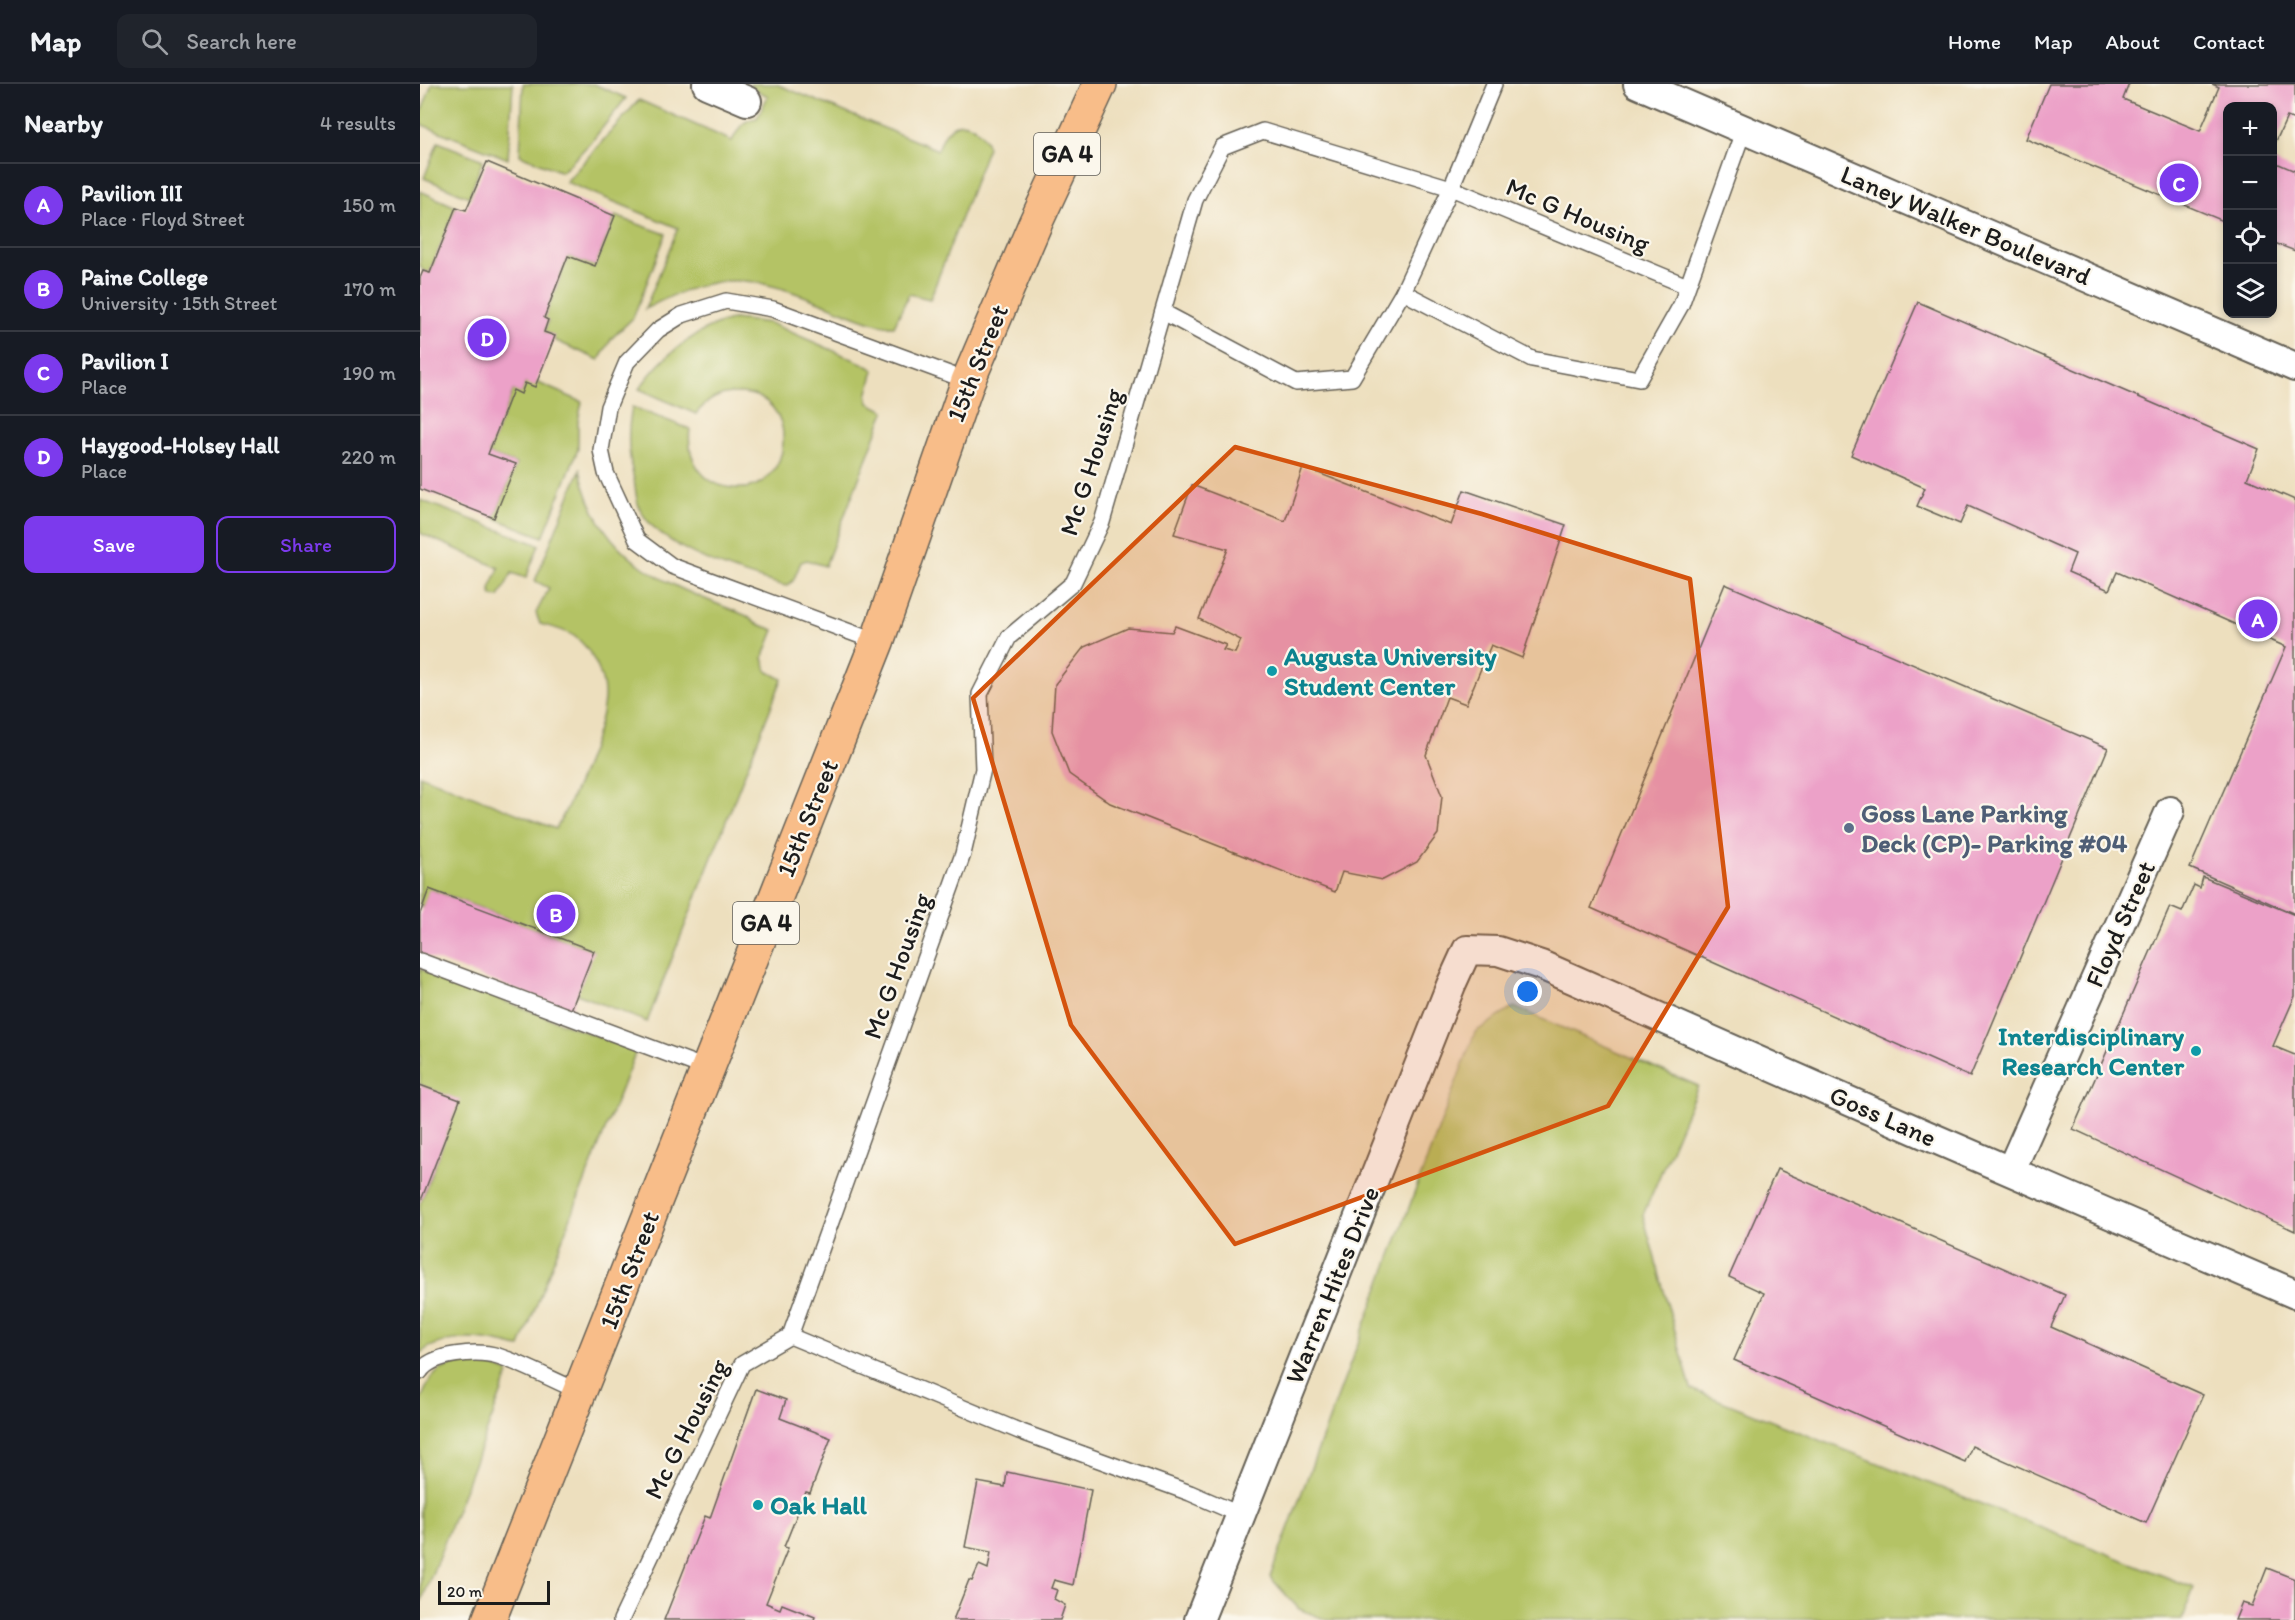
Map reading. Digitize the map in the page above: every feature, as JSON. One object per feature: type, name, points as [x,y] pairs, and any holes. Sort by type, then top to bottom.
[{"type":"main road","name":"15th Street","points":[[489,1620],[877,642],[968,381],[1035,224],[1100,84]]},
{"type":"street","points":[[707,84],[747,101]]},
{"type":"street","name":"Laney Walker Boulevard","points":[[1638,84],[2295,366]]},
{"type":"street","name":"Floyd Street","points":[[2011,1170],[2170,811]]},
{"type":"street","name":"Goss Lane","points":[[1467,950],[1498,951],[1541,964],[1924,1134],[2295,1294]]},
{"type":"street","name":"Warren Hites Drive","points":[[1199,1620],[1450,985],[1467,950]]},
{"type":"lane","points":[[1163,312],[1296,383],[1352,378],[1403,292],[1451,188],[1494,84]]},
{"type":"lane","points":[[1403,292],[1532,359],[1639,379],[1681,305],[1744,129]]},
{"type":"lane","name":"Mc G Housing","points":[[621,1620],[742,1364],[789,1336],[963,854],[983,769],[980,694],[1009,637],[1073,583],[1102,522],[1195,200],[1222,147],[1263,131],[1451,188],[1688,286]]},
{"type":"lane","points":[[877,642],[672,567],[637,540],[617,500],[604,466],[601,441],[608,407],[627,362],[658,330],[682,315],[726,301],[773,309],[968,381]]},
{"type":"lane","points":[[420,961],[708,1069]]},
{"type":"lane","points":[[789,1336],[1019,1431],[1190,1493],[1240,1515]]},
{"type":"lane","points":[[420,1372],[425,1364],[454,1354],[497,1356],[581,1392]]},
{"type":"highlighted area","points":[[1235,447],[1482,514],[1690,579],[1728,907],[1608,1106],[1235,1244],[1071,1025],[973,698]]},
{"type":"green space","points":[[432,84],[513,84],[508,159],[420,124],[420,116]]},
{"type":"green space","points":[[523,84],[594,84],[626,98],[592,141],[562,172],[520,155]]},
{"type":"green space","points":[[750,84],[776,84],[938,150],[946,133],[958,124],[970,125],[985,140],[988,147],[930,299],[909,294],[894,326],[868,321],[766,284],[744,281],[699,286],[645,309],[678,228],[566,182],[639,100],[732,141],[744,123],[757,118],[768,96],[752,88]]},
{"type":"green space","points":[[438,142],[483,160],[469,197],[424,178]]},
{"type":"green space","points":[[420,191],[456,207],[430,273],[423,271],[420,264]]},
{"type":"green space","points":[[615,216],[666,234],[633,318],[612,338],[599,360],[554,340],[554,336],[544,332],[548,321],[544,318],[568,256],[595,266]]},
{"type":"green space","points":[[734,319],[770,323],[874,370],[867,396],[869,403],[885,411],[825,566],[807,560],[801,562],[793,581],[786,586],[728,568],[685,549],[652,525],[641,511],[637,498],[629,441],[632,407],[690,429],[691,450],[698,469],[713,482],[722,486],[733,488],[754,486],[769,476],[779,460],[783,442],[781,424],[773,408],[757,397],[735,393],[723,394],[708,402],[696,414],[639,389],[680,345],[706,330]]},
{"type":"green space","points":[[536,382],[582,402],[578,421],[578,449],[543,537],[494,518],[516,464],[488,454],[513,390],[521,393],[525,383]]},
{"type":"green space","points":[[580,470],[590,502],[604,528],[621,549],[665,581],[774,630],[763,658],[767,671],[782,679],[647,1022],[577,994],[593,951],[430,889],[423,907],[420,906],[420,775],[556,829],[587,762],[603,706],[604,692],[601,677],[595,661],[580,641],[566,632],[540,624],[536,613],[549,588],[535,581]]},
{"type":"green space","points":[[420,500],[539,545],[526,578],[512,573],[499,597],[492,596],[490,589],[499,568],[420,533]]},
{"type":"green space","points":[[420,969],[636,1051],[520,1347],[492,1341],[460,1339],[438,1343],[420,1353],[420,1204],[459,1101],[420,1085]]},
{"type":"green space","points":[[1514,1007],[1698,1086],[1643,1215],[1691,1389],[2194,1588],[2182,1619],[1327,1620],[1299,1609],[1270,1577],[1475,1032]]},
{"type":"green space","points":[[466,1362],[486,1363],[509,1373],[421,1603],[420,1402],[427,1385],[436,1374],[447,1367]]},
{"type":"building","points":[[2049,84],[2129,84],[2123,99],[2200,131],[2219,87],[2212,84],[2295,84],[2295,120],[2287,117],[2277,139],[2277,102],[2223,102],[2223,221],[2026,139]]},
{"type":"building","points":[[487,162],[615,216],[595,266],[568,256],[544,318],[548,320],[544,332],[555,336],[535,387],[525,383],[521,394],[513,390],[488,454],[516,464],[494,518],[420,489],[420,278],[423,271],[430,273],[456,207],[466,210]]},
{"type":"building","points":[[2277,163],[2295,171],[2295,251],[2277,244]]},
{"type":"building","points":[[1918,302],[2259,449],[2247,479],[2295,500],[2295,914],[2190,868],[2286,647],[2117,572],[2109,590],[2068,572],[2075,554],[1968,506],[1960,524],[1917,506],[1925,488],[1851,455]]},
{"type":"building","name":"Augusta University Student Center","points":[[1303,467],[1451,525],[1464,490],[1566,525],[1522,658],[1491,645],[1466,704],[1447,697],[1426,755],[1442,796],[1438,834],[1417,862],[1383,880],[1342,872],[1335,892],[1110,803],[1069,774],[1052,731],[1055,684],[1084,647],[1128,628],[1172,632],[1175,626],[1226,645],[1223,650],[1235,653],[1241,640],[1199,619],[1228,549],[1174,534],[1192,485],[1285,521]]},
{"type":"building","name":"Goss Lane Parking Deck (CP)- Parking #04","points":[[1725,584],[2108,748],[1970,1077],[1591,908]]},
{"type":"building","name":"Interdisciplinary Research Center","points":[[2203,877],[2295,915],[2295,996],[2273,1046],[2295,1055],[2295,1231],[2073,1129],[2170,907],[2182,912],[2194,885],[2200,888]]},
{"type":"building","points":[[429,889],[594,951],[571,1010],[420,954],[420,914]]},
{"type":"building","points":[[420,1085],[460,1100],[420,1203]]},
{"type":"building","points":[[1777,1169],[2065,1295],[2051,1327],[2203,1395],[2146,1523],[1972,1446],[1965,1462],[1734,1360],[1764,1293],[1729,1277]]},
{"type":"building","name":"Oak Hall","points":[[756,1389],[786,1400],[780,1418],[831,1438],[810,1493],[806,1492],[784,1547],[788,1548],[766,1603],[780,1609],[782,1604],[815,1617],[814,1620],[664,1620],[705,1516],[710,1518]]},
{"type":"building","points":[[1007,1472],[1091,1490],[1073,1585],[1054,1580],[1051,1588],[1057,1590],[1054,1599],[1065,1605],[1060,1620],[953,1620],[969,1580],[972,1581],[979,1565],[988,1569],[991,1552],[965,1547],[978,1482],[1005,1487]]},
{"type":"building","points":[[2267,1568],[2295,1579],[2295,1620],[2235,1620],[2242,1603],[2252,1606]]},
{"type":"place","name":"Pavilion I","points":[[2179,183]]},
{"type":"place","name":"Haygood-Holsey Hall","points":[[487,338]]},
{"type":"place","name":"Pavilion III","points":[[2258,619]]},
{"type":"place","name":"Augusta University Student Center","points":[[1272,671]]},
{"type":"place","name":"Goss Lane Parking Deck (CP)- Parking #04","points":[[1849,828]]},
{"type":"place","name":"Paine College","points":[[556,914]]},
{"type":"place","name":"Interdisciplinary Research Center","points":[[2196,1051]]},
{"type":"place","name":"Oak Hall","points":[[758,1505]]}]
